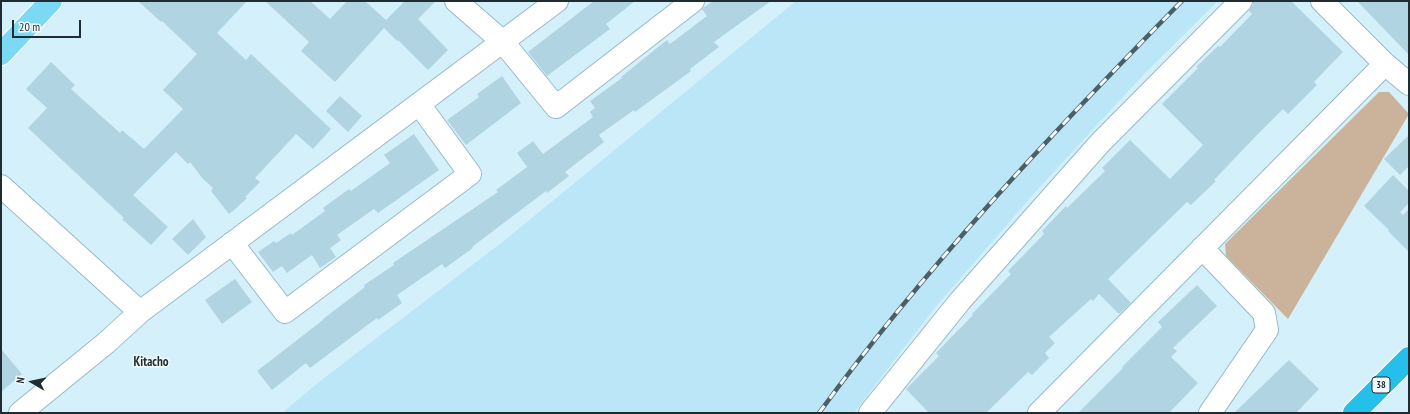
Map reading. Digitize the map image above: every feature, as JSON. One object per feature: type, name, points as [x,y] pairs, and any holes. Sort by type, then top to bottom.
[{"type":"highway","name":"38","points":[[1354,413],[1409,358]]},
{"type":"main road","points":[[1,54],[51,1]]},
{"type":"street","points":[[456,1],[503,42],[556,107],[693,1]]},
{"type":"street","points":[[20,413],[106,343],[140,312],[557,1]]},
{"type":"street","points":[[881,409],[960,300],[1100,144],[1241,1]]},
{"type":"street","points":[[1322,1],[1385,64],[1409,84]]},
{"type":"street","points":[[1038,413],[1385,64]]},
{"type":"street","points":[[232,243],[285,312],[292,307],[470,174],[419,104]]},
{"type":"street","points":[[1,186],[140,312]]},
{"type":"street","points":[[1202,248],[1264,313],[1267,330],[1210,413]]},
{"type":"shaded area","points":[[796,1],[1218,1],[1147,71],[1038,189],[933,310],[854,413],[282,413],[319,382],[505,240]]},
{"type":"shaded area","points":[[1379,92],[1389,92],[1409,114],[1288,319],[1226,256],[1225,244]]},
{"type":"building","points":[[138,1],[247,1],[217,33],[246,60],[251,54],[331,129],[313,149],[296,134],[255,178],[260,182],[245,197],[247,198],[229,214],[211,191],[213,188],[203,179],[190,162],[188,164],[176,152],[133,195],[168,227],[151,245],[28,128],[47,108],[26,89],[51,62],[75,85],[71,89],[120,133],[122,130],[144,149],[183,109],[163,90],[197,54]]},
{"type":"building","points":[[265,1],[310,1],[330,19],[347,1],[365,1],[386,20],[405,1],[436,1],[418,19],[448,50],[428,70],[384,28],[335,82],[301,51],[309,42]]},
{"type":"building","points":[[594,1],[635,1],[606,24],[610,29],[547,76],[528,52]]},
{"type":"building","points":[[713,1],[771,1],[714,42],[719,47],[690,69],[691,71],[635,112],[634,110],[599,135],[604,142],[565,172],[569,176],[547,193],[546,191],[445,268],[442,264],[397,295],[402,303],[378,320],[377,318],[310,368],[306,363],[272,390],[257,371],[365,287],[364,285],[394,265],[393,263],[498,192],[496,190],[527,167],[517,153],[533,141],[543,154],[593,117],[590,112],[595,108],[590,101],[622,78],[621,77],[667,40],[670,44],[707,16],[702,9]]},
{"type":"building","points":[[1253,1],[1291,1],[1343,52],[1314,82],[1317,85],[1288,114],[1283,109],[1214,180],[1216,181],[1191,205],[1187,202],[1108,279],[1131,303],[1119,314],[1099,294],[1093,301],[1091,299],[1049,337],[1055,343],[1045,353],[1049,358],[1032,375],[1028,372],[986,413],[929,413],[906,389],[939,356],[936,353],[1011,274],[1008,271],[1044,234],[1042,231],[1066,206],[1067,208],[1105,171],[1102,168],[1130,140],[1170,179],[1203,145],[1162,104],[1198,68],[1196,67],[1218,46],[1220,47],[1252,14],[1249,11],[1253,5]]},
{"type":"building","points":[[1357,1],[1409,1],[1409,55]]},
{"type":"building","points":[[502,76],[521,103],[466,145],[447,120],[479,97],[477,94]]},
{"type":"building","points":[[340,96],[362,116],[348,132],[326,111]]},
{"type":"building","points":[[414,134],[439,170],[378,213],[374,209],[337,235],[341,240],[330,248],[336,257],[320,268],[312,255],[287,273],[282,266],[273,272],[258,252],[274,241],[276,243],[291,233],[292,235],[325,211],[323,208],[349,189],[351,191],[390,163],[384,155]]},
{"type":"building","points":[[1409,135],[1409,166],[1400,175],[1384,159]]},
{"type":"building","points":[[1393,175],[1409,191],[1409,203],[1400,212],[1403,215],[1409,209],[1409,252],[1364,206]]},
{"type":"building","points":[[193,219],[206,237],[188,255],[172,239]]},
{"type":"building","points":[[235,279],[252,302],[222,324],[205,300]]},
{"type":"building","points":[[1197,285],[1217,306],[1173,348],[1177,351],[1171,357],[1198,383],[1169,413],[1078,413],[1162,327],[1158,322]]},
{"type":"building","points":[[1,349],[22,374],[1,392]]},
{"type":"building","points":[[1289,360],[1319,389],[1296,413],[1234,413]]},
{"type":"railway","points":[[819,413],[903,304],[993,200],[1086,99],[1182,1]]},
{"type":"district","name":"Kitacho","points":[[151,362]]}]
